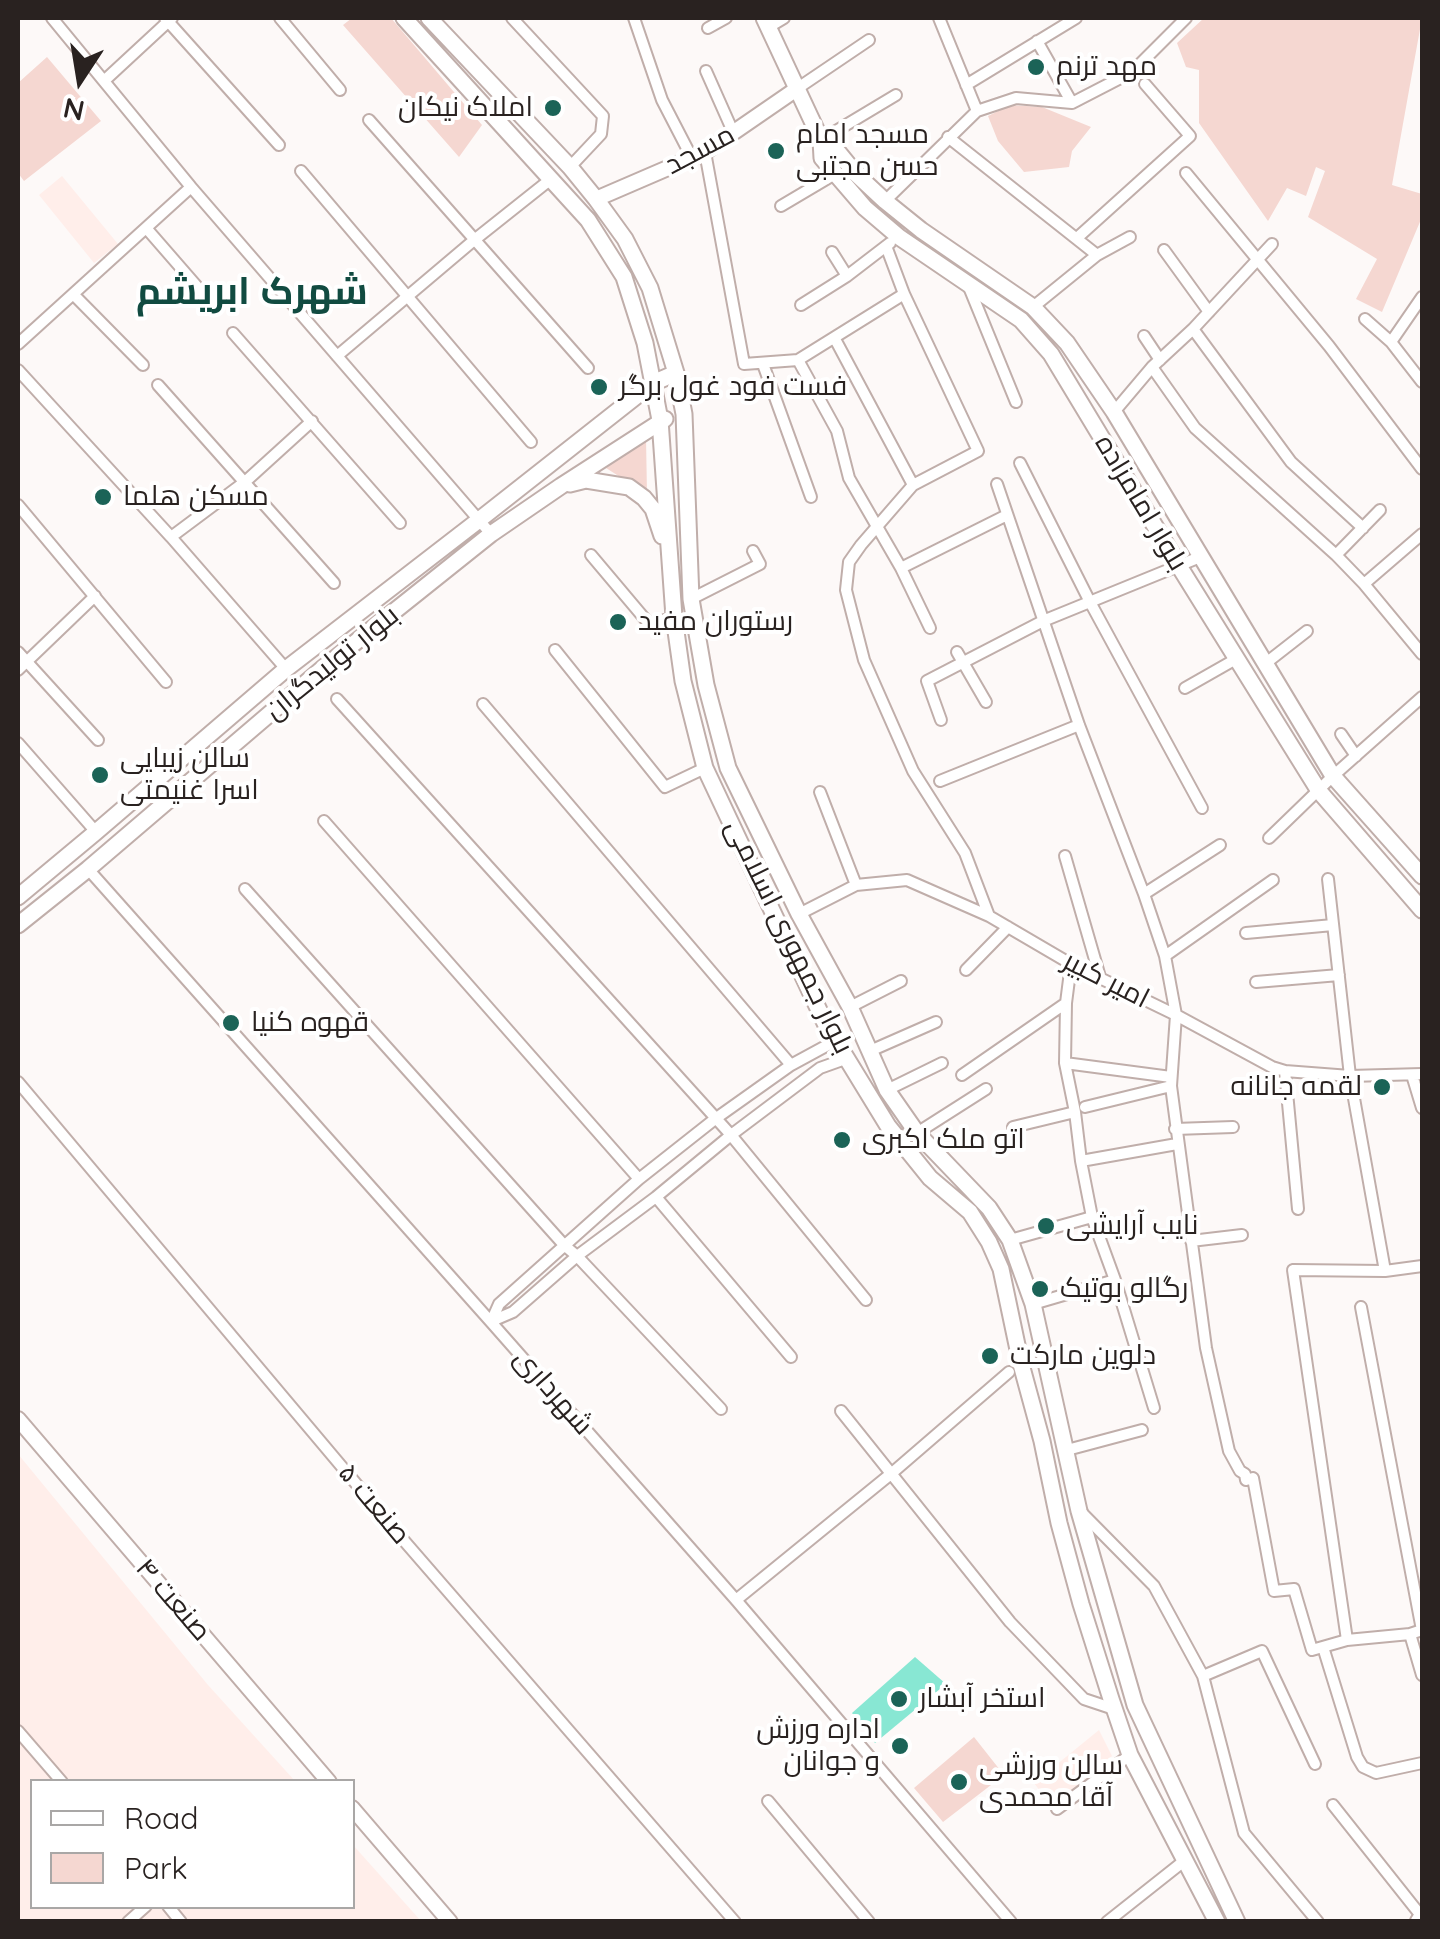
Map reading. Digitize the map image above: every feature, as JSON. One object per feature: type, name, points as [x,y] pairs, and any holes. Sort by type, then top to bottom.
[{"type":"main road","name":"بلوار جمهوری اسلامی","points":[[405,18],[588,220],[624,277],[645,343],[660,420],[674,617],[683,682],[705,768],[825,1022],[888,1126],[930,1178],[970,1212],[990,1242],[1002,1270],[1080,1604],[1130,1754],[1217,1922]]},
{"type":"main road","name":"بلوار جمهوری اسلامی","points":[[429,18],[596,199],[625,239],[650,288],[676,372],[684,414],[691,599],[706,685],[728,768],[799,914],[850,1007],[886,1090],[917,1133],[989,1208],[1010,1240],[1033,1304],[1079,1511],[1135,1705],[1237,1922]]},
{"type":"main road","name":"بلوار امامزاده","points":[[767,22],[821,140],[822,158],[892,241],[966,282],[1020,320],[1052,354],[1318,791],[1422,910]]},
{"type":"main road","name":"بلوار امامزاده","points":[[821,140],[834,147],[885,202],[1033,306],[1067,343],[1114,412],[1333,776],[1422,876]]},
{"type":"main road","name":"بلوار تولیدگران","points":[[18,896],[286,669],[653,383],[676,372]]},
{"type":"main road","name":"بلوار تولیدگران","points":[[18,925],[322,669],[491,534],[660,420],[684,414]]},
{"type":"main road","points":[[561,486],[586,480],[629,486],[653,509],[669,555]]},
{"type":"main road","points":[[825,1022],[850,1007]]},
{"type":"main road","points":[[1042,1441],[1065,1442]]},
{"type":"street","points":[[52,18],[191,187],[491,534]]},
{"type":"street","points":[[280,18],[340,90]]},
{"type":"street","points":[[512,18],[602,116],[601,134],[570,168]]},
{"type":"street","points":[[634,18],[662,100],[698,155],[744,364],[798,360],[904,294]]},
{"type":"street","points":[[708,28],[726,18]]},
{"type":"street","points":[[767,22],[784,18]]},
{"type":"street","points":[[939,18],[977,111]]},
{"type":"street","points":[[966,85],[1076,18]]},
{"type":"street","points":[[885,202],[977,111],[1016,98],[1072,103],[1132,72],[1186,18]]},
{"type":"street","points":[[105,80],[169,19],[279,146]]},
{"type":"street","points":[[798,88],[869,40]]},
{"type":"street","points":[[1037,41],[1072,103]]},
{"type":"street","points":[[706,71],[734,134]]},
{"type":"street","points":[[1077,238],[1190,136],[1145,84]]},
{"type":"street","name":"مسجد","points":[[596,199],[698,155],[798,88]]},
{"type":"street","points":[[821,140],[896,95]]},
{"type":"street","points":[[369,120],[588,368]]},
{"type":"street","points":[[948,138],[1097,255]]},
{"type":"street","points":[[301,171],[531,442]]},
{"type":"street","points":[[1186,173],[1330,346],[1422,470]]},
{"type":"street","points":[[782,206],[834,174]]},
{"type":"street","points":[[336,356],[552,179]]},
{"type":"street","points":[[18,344],[191,187]]},
{"type":"street","points":[[146,229],[214,306]]},
{"type":"street","points":[[1033,306],[1097,255],[1130,237]]},
{"type":"street","points":[[801,305],[892,241],[904,294],[978,451],[913,486],[849,562],[846,590],[864,660],[913,771],[965,853],[989,916]]},
{"type":"street","points":[[1114,412],[1272,244]]},
{"type":"street","points":[[1164,250],[1209,312]]},
{"type":"street","points":[[832,252],[846,276]]},
{"type":"street","points":[[966,282],[1016,402]]},
{"type":"street","points":[[73,294],[142,366]]},
{"type":"street","points":[[1391,342],[1422,298]]},
{"type":"street","points":[[1365,318],[1420,373]]},
{"type":"street","points":[[1193,329],[1290,462],[1363,528]]},
{"type":"street","points":[[233,334],[400,523]]},
{"type":"street","points":[[1144,336],[1156,364],[1195,428],[1336,555],[1422,654]]},
{"type":"street","points":[[835,339],[913,486]]},
{"type":"street","points":[[798,360],[838,431],[849,478],[902,568],[930,628]]},
{"type":"street","points":[[763,364],[811,497]]},
{"type":"street","points":[[18,370],[286,669]]},
{"type":"street","points":[[158,384],[334,584]]},
{"type":"street","points":[[171,537],[246,481],[312,421]]},
{"type":"street","points":[[1020,463],[1202,808]]},
{"type":"street","points":[[997,484],[1079,726],[1165,956],[1176,1015],[1171,1081],[1175,1130],[1206,1348],[1230,1452],[1246,1480],[1254,1478],[1274,1591],[1294,1589],[1362,1767],[1376,1774],[1422,1763]]},
{"type":"street","points":[[18,505],[166,682]]},
{"type":"street","points":[[1336,555],[1380,510]]},
{"type":"street","points":[[902,568],[1007,514]]},
{"type":"street","points":[[1364,584],[1422,534]]},
{"type":"street","points":[[691,599],[760,564],[753,552]]},
{"type":"street","points":[[591,555],[650,625],[674,617]]},
{"type":"street","points":[[941,720],[927,681],[959,658],[1200,557]]},
{"type":"street","points":[[22,666],[95,596]]},
{"type":"street","points":[[1266,664],[1307,631]]},
{"type":"street","points":[[554,650],[666,787],[705,768]]},
{"type":"street","points":[[18,652],[22,666],[98,740]]},
{"type":"street","points":[[959,658],[986,702]]},
{"type":"street","points":[[1185,688],[1236,659]]},
{"type":"street","points":[[1269,838],[1422,697]]},
{"type":"street","points":[[336,699],[731,1135],[866,1300]]},
{"type":"street","points":[[483,704],[790,1066]]},
{"type":"street","points":[[940,780],[1079,726]]},
{"type":"street","points":[[1341,734],[1356,756]]},
{"type":"street","points":[[18,743],[96,832]]},
{"type":"street","points":[[820,792],[856,885]]},
{"type":"street","points":[[324,821],[639,1179]]},
{"type":"street","points":[[1144,894],[1220,845]]},
{"type":"street","points":[[1065,856],[1100,977]]},
{"type":"street","name":"شهرداری","points":[[88,869],[736,1600],[1010,1922]]},
{"type":"street","points":[[1328,879],[1350,1076],[1385,1271]]},
{"type":"street","name":"امیر کبیر","points":[[799,914],[856,885],[906,880],[989,916],[1070,964],[1272,1066],[1350,1076],[1417,1075]]},
{"type":"street","points":[[1165,956],[1274,880]]},
{"type":"street","points":[[245,889],[564,1245],[720,1408]]},
{"type":"street","points":[[1246,933],[1333,925]]},
{"type":"street","points":[[966,970],[1008,927]]},
{"type":"street","points":[[1070,964],[1065,1063],[1080,1110],[1081,1162],[1092,1217],[1154,1408]]},
{"type":"street","points":[[1256,982],[1339,975]]},
{"type":"street","points":[[850,1007],[901,982]]},
{"type":"street","points":[[962,1075],[1066,1003]]},
{"type":"street","points":[[870,1051],[936,1022]]},
{"type":"street","points":[[492,1322],[499,1304],[639,1179],[790,1066],[837,1040]]},
{"type":"street","points":[[810,1053],[821,1057],[820,1068]]},
{"type":"street","points":[[492,1322],[513,1312],[578,1256],[820,1068],[848,1058]]},
{"type":"street","points":[[886,1090],[942,1063]]},
{"type":"street","points":[[1065,1063],[1171,1081]]},
{"type":"street","points":[[1286,1070],[1298,1208]]},
{"type":"street","points":[[1417,1075],[1422,1108]]},
{"type":"street","points":[[1013,1127],[1171,1081]]},
{"type":"street","name":"صنعت ۵","points":[[18,1082],[406,1542],[735,1922]]},
{"type":"street","points":[[917,1133],[986,1089]]},
{"type":"street","points":[[1175,1130],[1232,1127]]},
{"type":"street","points":[[1081,1162],[1178,1144]]},
{"type":"street","points":[[656,1197],[791,1357]]},
{"type":"street","points":[[1010,1240],[1092,1217]]},
{"type":"street","points":[[1191,1241],[1242,1235]]},
{"type":"street","points":[[1348,1640],[1293,1270],[1385,1271],[1422,1266]]},
{"type":"street","points":[[1033,1304],[1115,1280]]},
{"type":"street","points":[[1318,1648],[1422,1630],[1361,1306]]},
{"type":"street","points":[[736,1600],[1009,1372]]},
{"type":"street","points":[[840,1411],[1010,1622],[1084,1699],[1116,1709]]},
{"type":"street","name":"صنعت ۴","points":[[18,1418],[326,1779]]},
{"type":"street","points":[[1065,1442],[1142,1430]]},
{"type":"street","points":[[1079,1511],[1154,1586],[1203,1676],[1244,1833],[1318,1922]]},
{"type":"street","points":[[1410,1634],[1422,1676]]},
{"type":"street","points":[[1203,1676],[1262,1650],[1315,1764]]},
{"type":"street","points":[[18,1731],[59,1779]]},
{"type":"street","points":[[1057,1809],[1130,1754]]},
{"type":"street","points":[[768,1802],[869,1922]]},
{"type":"street","points":[[1333,1804],[1421,1918]]},
{"type":"street","points":[[355,1811],[450,1922]]},
{"type":"street","points":[[1107,1922],[1184,1861]]},
{"type":"shaded area","points":[[62,176],[118,244],[94,263],[39,195]]},
{"type":"shaded area","points":[[18,1454],[208,1685],[293,1779],[30,1779],[30,1909],[355,1909],[355,1847],[421,1921],[18,1921]]},
{"type":"shaded area","name":"استخر آبشار","points":[[915,1657],[946,1684],[875,1743],[852,1713]]},
{"type":"shaded area","points":[[1099,1730],[1112,1756],[1052,1807],[1034,1783]]},
{"type":"green space","points":[[352,18],[391,18],[482,125],[459,157],[343,25]]},
{"type":"green space","points":[[1204,18],[1422,18],[1392,185],[1422,194],[1422,217],[1382,312],[1356,299],[1377,259],[1308,217],[1325,171],[1316,167],[1306,196],[1287,188],[1268,221],[1199,123],[1199,70],[1186,67],[1177,43]]},
{"type":"green space","points":[[47,57],[101,121],[24,181],[18,173],[18,83]]},
{"type":"green space","points":[[1010,105],[1042,107],[1091,127],[1072,151],[1069,167],[1024,172],[998,141],[988,116]]},
{"type":"green space","points":[[646,438],[647,494],[606,468]]},
{"type":"green space","name":"سالن ورزشی آقا محمدی","points":[[974,1737],[1004,1775],[943,1822],[914,1788]]},
{"type":"place","name":"مهد ترنم","points":[[1036,67]]},
{"type":"place","name":"املاک نیکان","points":[[553,108]]},
{"type":"place","name":"مسجد امام حسن مجتبی","points":[[776,151]]},
{"type":"place","name":"فست فود غول برگر","points":[[599,387]]},
{"type":"place","name":"مسکن هلما","points":[[103,497]]},
{"type":"place","name":"رستوران مفید","points":[[618,622]]},
{"type":"place","name":"سالن زیبایی اسرا غنیمتی","points":[[100,775]]},
{"type":"place","name":"قهوه کنیا","points":[[231,1023]]},
{"type":"place","name":"لقمه جانانه","points":[[1382,1087]]},
{"type":"place","name":"اتو ملک اکبری","points":[[842,1140]]},
{"type":"place","name":"نایب آرایشی","points":[[1046,1226]]},
{"type":"place","name":"رگالو بوتیک","points":[[1040,1289]]},
{"type":"place","name":"دلوین مارکت","points":[[990,1356]]},
{"type":"place","name":"استخر آبشار","points":[[899,1699]]},
{"type":"place","name":"اداره ورزش و جوانان","points":[[900,1746]]},
{"type":"place","name":"سالن ورزشی آقا محمدی","points":[[959,1782]]},
{"type":"district","name":"شهرک ابریشم","points":[[252,293]]}]
